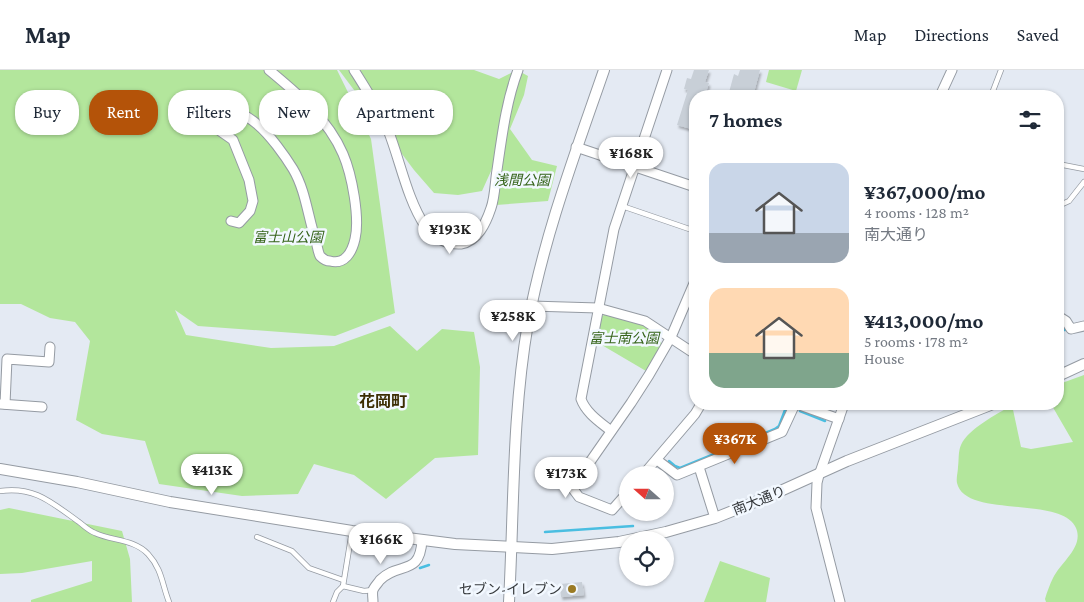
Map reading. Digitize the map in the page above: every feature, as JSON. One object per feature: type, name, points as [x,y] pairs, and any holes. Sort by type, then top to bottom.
[{"type":"street","points":[[231,221],[239,223],[250,210],[253,193],[233,140],[200,117],[196,108],[206,104],[220,105],[236,111],[258,125],[294,170],[306,202],[320,255],[324,260],[338,262],[345,259],[350,253],[355,238],[356,210],[352,182],[338,144],[325,123],[298,95],[269,70]]},
{"type":"street","points":[[354,70],[388,128],[410,193],[426,227],[439,239],[459,244],[473,239],[479,232],[492,206],[504,120],[512,85],[518,70]]},
{"type":"street","points":[[509,602],[516,417],[532,306],[542,255],[576,147],[604,70]]},
{"type":"street","points":[[611,431],[589,412],[581,400],[612,238],[667,70]]},
{"type":"street","points":[[943,90],[952,70]]},
{"type":"street","points":[[576,147],[689,186]]},
{"type":"street","points":[[619,502],[612,510],[579,497],[573,489],[631,403],[671,337],[689,295]]},
{"type":"street","points":[[532,306],[598,308],[645,321],[689,350]]},
{"type":"street","points":[[1064,320],[1071,329],[1084,326]]},
{"type":"street","points":[[42,407],[2,404],[7,359],[49,362],[50,347]]},
{"type":"street","points":[[1064,373],[1084,364]]},
{"type":"street","points":[[651,466],[697,410]]},
{"type":"street","points":[[657,460],[677,475],[699,467],[782,432],[793,410]]},
{"type":"street","points":[[813,410],[839,419]]},
{"type":"street","points":[[840,602],[826,541],[816,508],[819,475],[842,410]]},
{"type":"street","name":"南大通り","points":[[0,469],[77,482],[170,502],[352,531],[422,540],[552,549],[599,545],[666,532],[715,518],[819,475],[847,461],[978,410]]},
{"type":"street","points":[[699,467],[715,518]]},
{"type":"street","points":[[372,602],[373,590],[382,578],[387,574],[413,565],[422,551],[422,540]]},
{"type":"lane","points":[[993,90],[1001,70]]},
{"type":"lane","points":[[1064,165],[1084,169]]},
{"type":"lane","points":[[1064,203],[1069,201],[1084,182]]},
{"type":"lane","points":[[622,206],[689,229]]},
{"type":"lane","points":[[0,491],[15,489],[31,492],[55,505],[94,533],[140,548],[147,553],[160,570],[169,602]]},
{"type":"lane","points":[[333,602],[342,586],[352,531]]},
{"type":"lane","points":[[257,537],[292,551],[310,568],[343,580]]},
{"type":"lane","points":[[342,586],[364,591],[373,590]]},
{"type":"green space","name":"富士山公園","points":[[0,70],[337,70],[347,90],[338,90],[338,135],[369,135],[371,139],[395,313],[335,336],[198,326],[175,310],[186,335],[271,348],[334,346],[390,326],[417,351],[442,329],[474,332],[480,367],[478,455],[435,458],[386,499],[354,475],[314,464],[298,494],[242,496],[159,484],[145,441],[102,434],[76,420],[90,341],[75,322],[50,318],[21,304],[0,304]]},
{"type":"green space","name":"浅間公園","points":[[339,70],[474,70],[499,79],[517,70],[528,76],[524,95],[510,129],[532,160],[557,166],[548,201],[496,205],[506,138],[482,191],[458,195],[434,193],[388,135],[453,135],[453,90],[354,90]]},
{"type":"green space","points":[[769,70],[802,70],[796,90],[766,82]]},
{"type":"green space","name":"富士南公園","points":[[606,314],[631,320],[645,326],[657,336],[662,344],[646,371],[595,341],[600,317]]},
{"type":"green space","points":[[1084,375],[1084,602],[1046,602],[1045,599],[1053,578],[1077,542],[1076,528],[1067,518],[1053,512],[977,501],[964,494],[957,483],[961,445],[976,428],[1004,410],[1013,410],[1021,447],[1031,449],[1073,442],[1054,410],[1064,410],[1064,382]]},
{"type":"green space","points":[[9,508],[122,531],[130,559],[132,602],[31,602],[31,600],[92,581],[92,561],[22,573],[0,574],[0,510]]},
{"type":"green space","points":[[720,561],[770,578],[766,602],[704,602]]},
{"type":"building","points":[[694,70],[709,70],[705,82],[709,83],[707,90],[689,90],[689,128],[677,125],[688,90],[684,89],[687,78],[691,79]]},
{"type":"building","points":[[740,70],[760,70],[755,90],[730,90],[734,74],[738,76]]},
{"type":"building","points":[[582,582],[584,595],[561,597],[560,584]]},
{"type":"waterway","points":[[669,461],[680,468],[775,429],[779,426],[785,410]]},
{"type":"waterway","points":[[800,411],[825,421]]},
{"type":"waterway","points":[[545,532],[633,526]]},
{"type":"waterway","points":[[420,568],[429,565]]},
{"type":"place","name":"セブン-イレブン","points":[[572,589]]},
{"type":"district","name":"花岡町","points":[[383,401]]}]
